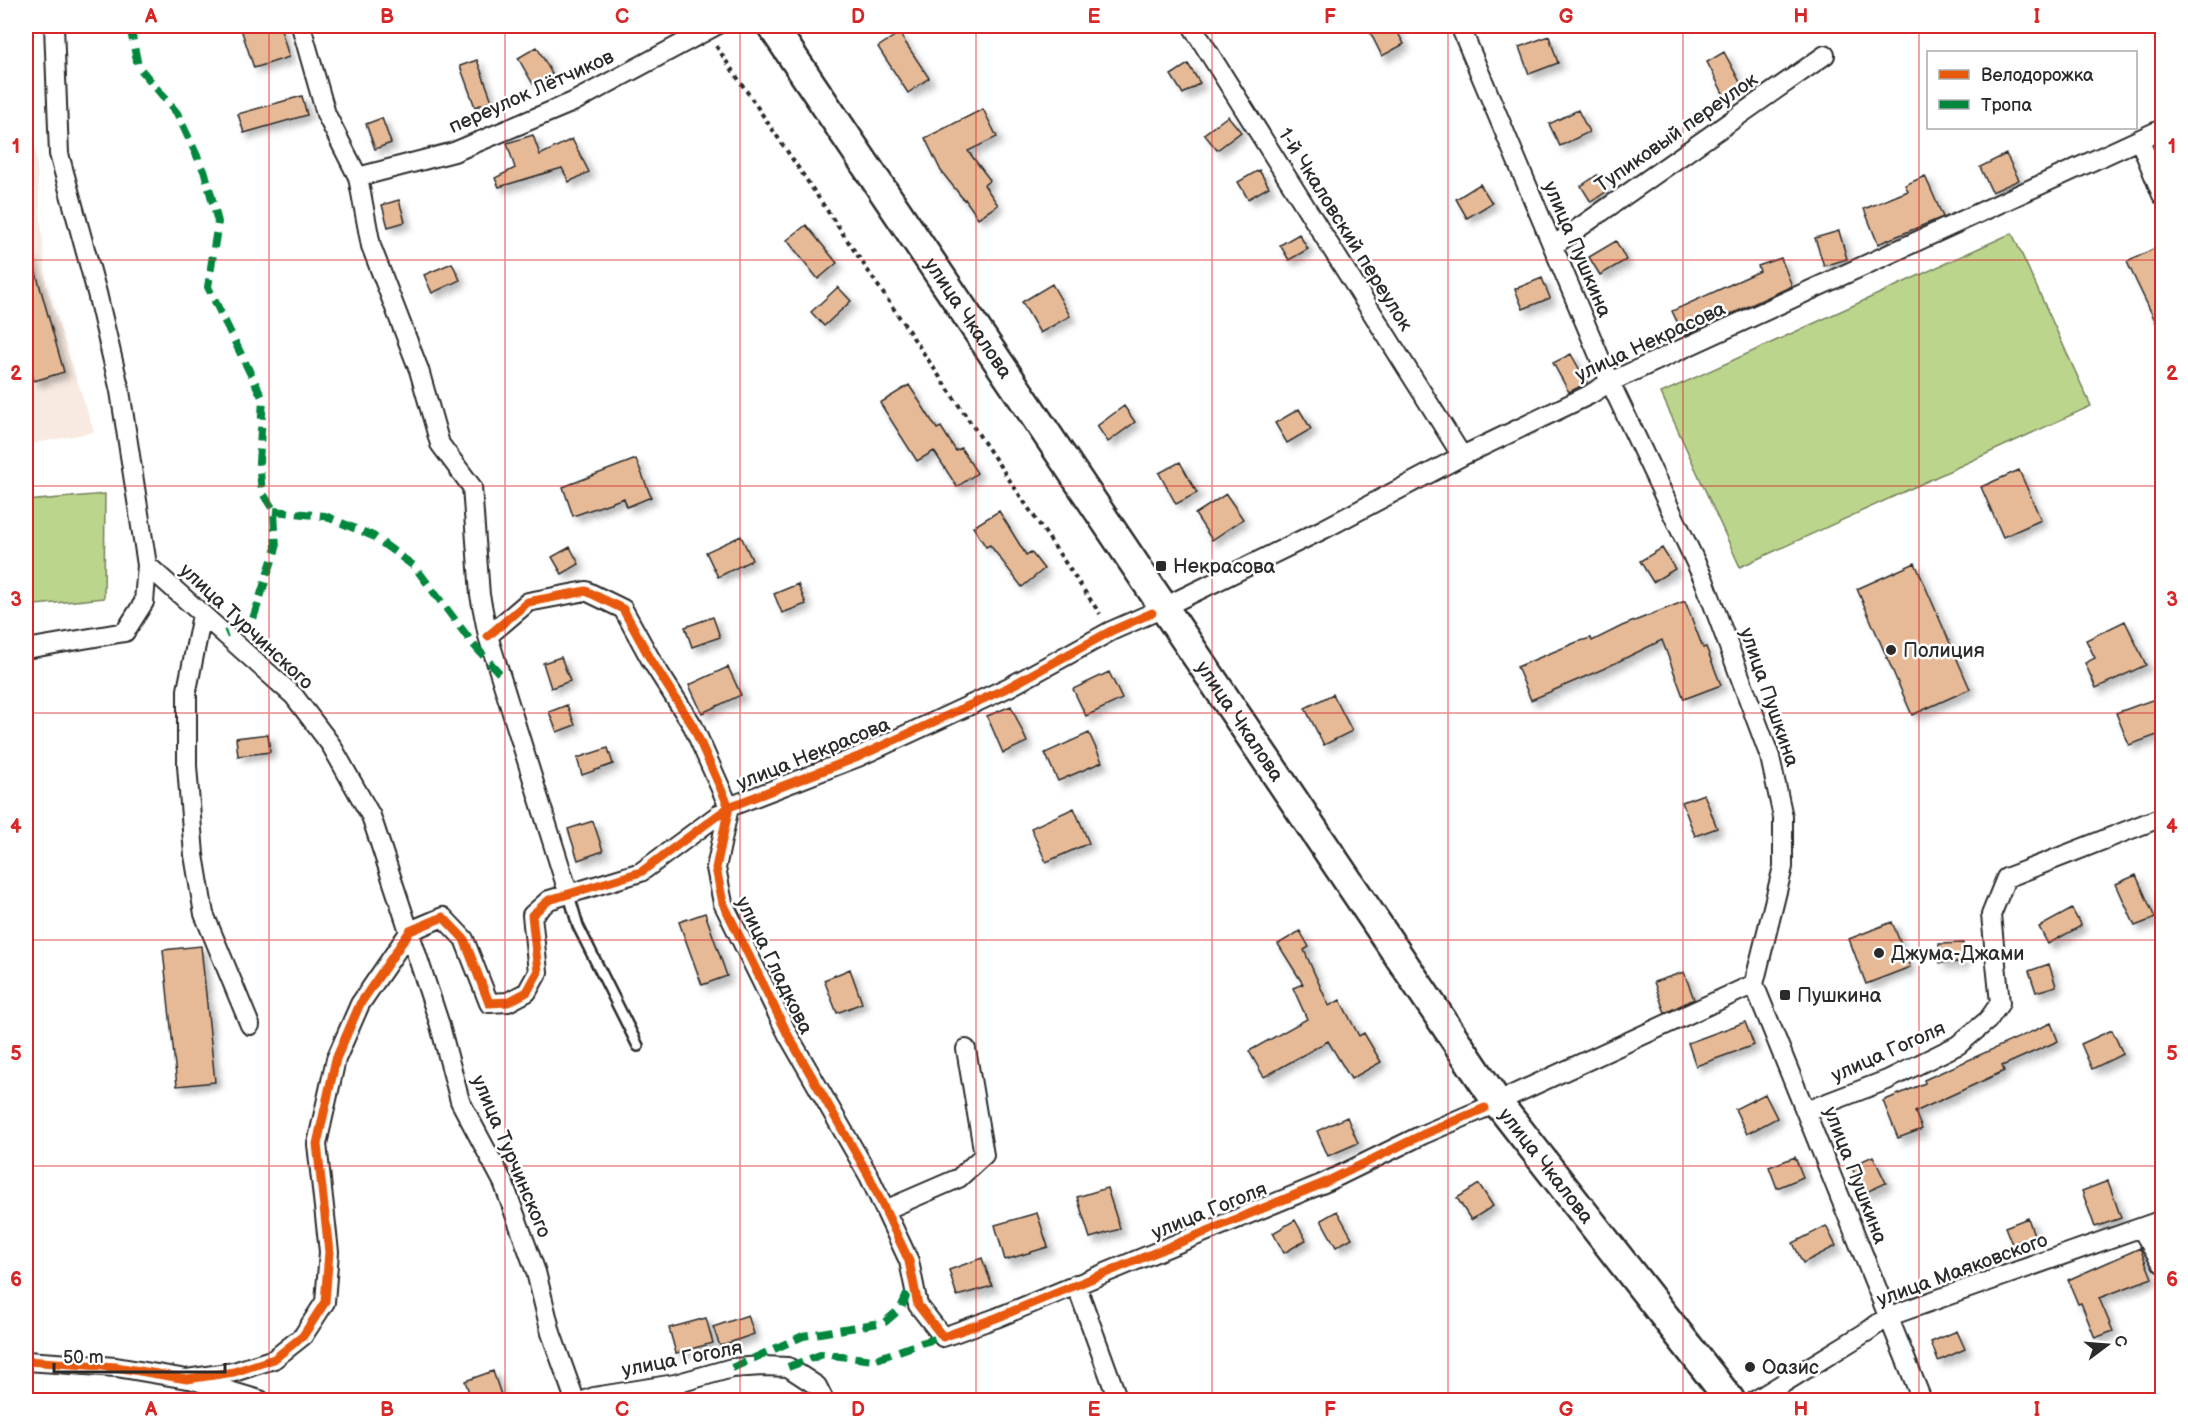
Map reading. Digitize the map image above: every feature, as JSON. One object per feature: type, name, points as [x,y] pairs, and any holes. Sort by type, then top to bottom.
[{"type":"main road","name":"улица Чкалова","points":[[756,26],[1158,610]]},
{"type":"main road","name":"улица Чкалова","points":[[772,26],[1158,610],[1491,1105],[1712,1401]]},
{"type":"main road","name":"улица Чкалова","points":[[1491,1105],[1730,1401]]},
{"type":"street","points":[[26,649],[125,632],[144,602],[147,565],[120,391],[97,293],[59,154],[54,26]]},
{"type":"street","points":[[301,26],[326,114],[358,177],[371,246],[419,370],[440,444],[472,487],[480,596],[488,636],[569,895]]},
{"type":"street","name":"1-й Чкаловский переулок","points":[[1192,26],[1462,456]]},
{"type":"street","name":"улица Пушкина","points":[[1460,26],[1610,382],[1704,580],[1770,757],[1783,817],[1783,867],[1754,984],[1922,1401]]},
{"type":"street","name":"переулок Лётчиков","points":[[358,177],[454,152],[573,102],[710,28]]},
{"type":"street","name":"Тупиковый переулок","points":[[1553,246],[1825,55]]},
{"type":"street","name":"улица Некрасова","points":[[410,931],[443,917],[464,939],[489,1003],[508,1002],[527,992],[538,972],[532,915],[549,900],[641,872],[729,807],[858,757],[1008,687],[1111,631],[1323,529],[1462,456],[1589,395],[1610,382],[2163,129]]},
{"type":"street","points":[[2140,141],[2163,195]]},
{"type":"street","name":"улица Турчинского","points":[[147,565],[294,696],[331,745],[371,816],[439,1022],[460,1101],[503,1182],[536,1272],[551,1334],[575,1401]]},
{"type":"street","points":[[488,636],[528,602],[586,591],[623,609],[651,660],[693,726],[729,807]]},
{"type":"street","points":[[202,615],[187,690],[187,766],[194,855],[204,914],[250,1025]]},
{"type":"street","name":"улица Гладкова","points":[[729,807],[716,868],[723,903],[788,1035],[869,1176],[909,1261],[918,1305],[943,1337]]},
{"type":"street","name":"улица Гоголя","points":[[1806,1111],[1887,1080],[1958,1045],[1988,1020],[2000,1004],[1991,915],[2006,878],[2163,817]]},
{"type":"street","points":[[188,1379],[234,1372],[274,1359],[303,1336],[325,1302],[329,1252],[317,1144],[336,1059],[360,1004],[410,931]]},
{"type":"street","name":"улица Гоголя","points":[[943,1337],[996,1318],[1324,1183],[1422,1135],[1754,984]]},
{"type":"street","points":[[885,1210],[959,1178],[984,1155],[966,1049]]},
{"type":"street","name":"улица Маяковского","points":[[1756,1401],[1887,1317],[2163,1220]]},
{"type":"street","points":[[2141,1228],[2163,1263]]},
{"type":"street","points":[[1076,1284],[1118,1401]]},
{"type":"street","points":[[26,1360],[116,1367],[188,1379],[260,1401]]},
{"type":"street","name":"улица Гоголя","points":[[592,1399],[675,1384],[732,1368],[763,1366],[788,1367],[817,1386],[824,1401]]},
{"type":"street","points":[[665,1401],[675,1384]]},
{"type":"lane","points":[[569,895],[578,926],[638,1046]]},
{"type":"path","points":[[710,28],[1111,631]]},
{"type":"shaded area","points":[[26,26],[46,285],[94,432],[26,445]]},
{"type":"green space","points":[[2012,233],[2091,406],[1740,567],[1661,393]]},
{"type":"green space","points":[[105,494],[104,598],[26,606],[26,501]]},
{"type":"building","points":[[240,26],[280,26],[289,57],[254,68]]},
{"type":"building","points":[[1383,26],[1394,26],[1404,44],[1382,56],[1370,32]]},
{"type":"building","points":[[899,33],[929,78],[908,93],[878,47]]},
{"type":"building","points":[[1549,36],[1558,63],[1529,74],[1519,47]]},
{"type":"building","points":[[537,47],[552,74],[533,84],[518,58]]},
{"type":"building","points":[[1724,52],[1742,86],[1724,95],[1707,62]]},
{"type":"building","points":[[477,60],[492,101],[475,107],[460,66]]},
{"type":"building","points":[[1188,64],[1200,83],[1183,94],[1171,75]]},
{"type":"building","points":[[302,96],[307,115],[244,133],[238,114]]},
{"type":"building","points":[[983,109],[997,137],[968,151],[990,180],[984,185],[998,205],[978,218],[941,171],[925,138]]},
{"type":"building","points":[[1578,110],[1589,132],[1560,146],[1549,124]]},
{"type":"building","points":[[1228,116],[1241,132],[1217,150],[1204,134]]},
{"type":"building","points":[[382,118],[391,143],[375,149],[366,124]]},
{"type":"building","points":[[533,135],[540,155],[572,139],[589,172],[569,182],[562,168],[499,187],[495,178],[515,168],[507,143]]},
{"type":"building","points":[[2006,154],[2019,180],[1992,192],[1980,167]]},
{"type":"building","points":[[1259,170],[1269,187],[1248,199],[1238,182]]},
{"type":"building","points":[[1597,175],[1607,191],[1591,202],[1581,186]]},
{"type":"building","points":[[1925,176],[1943,217],[1878,244],[1864,209],[1908,191],[1905,185]]},
{"type":"building","points":[[1480,184],[1492,203],[1467,218],[1456,199]]},
{"type":"building","points":[[399,200],[405,222],[388,227],[382,205]]},
{"type":"building","points":[[806,225],[837,263],[818,279],[787,240]]},
{"type":"building","points":[[1839,231],[1847,259],[1824,266],[1815,238]]},
{"type":"building","points":[[1299,234],[1308,249],[1289,260],[1280,245]]},
{"type":"building","points":[[1616,241],[1626,260],[1600,275],[1589,257]]},
{"type":"building","points":[[2163,244],[2163,337],[2127,262]]},
{"type":"building","points":[[31,255],[64,372],[34,381],[26,350],[26,256]]},
{"type":"building","points":[[1781,258],[1792,286],[1684,336],[1672,311],[1760,271],[1758,266]]},
{"type":"building","points":[[452,263],[460,280],[432,293],[424,275]]},
{"type":"building","points":[[1542,278],[1550,298],[1523,309],[1515,289]]},
{"type":"building","points":[[1052,284],[1070,316],[1040,333],[1022,302]]},
{"type":"building","points":[[838,287],[851,301],[824,326],[811,312]]},
{"type":"building","points":[[1571,354],[1587,383],[1569,392],[1553,363]]},
{"type":"building","points":[[909,385],[937,429],[941,427],[956,451],[961,448],[977,473],[957,487],[934,451],[917,461],[880,403]]},
{"type":"building","points":[[1124,406],[1135,422],[1108,442],[1097,426]]},
{"type":"building","points":[[1299,409],[1311,429],[1287,443],[1275,423]]},
{"type":"building","points":[[636,459],[651,497],[627,507],[624,498],[573,516],[563,487]]},
{"type":"building","points":[[1180,462],[1197,493],[1176,504],[1159,473]]},
{"type":"building","points":[[2019,470],[2041,520],[2003,537],[1981,487]]},
{"type":"building","points":[[1226,494],[1243,519],[1212,540],[1195,514]]},
{"type":"building","points":[[999,511],[1026,555],[1031,552],[1044,569],[1022,587],[990,545],[986,547],[973,527]]},
{"type":"building","points":[[741,536],[752,560],[718,577],[706,552]]},
{"type":"building","points":[[570,547],[579,564],[562,574],[552,557]]},
{"type":"building","points":[[1662,548],[1675,569],[1653,582],[1640,561]]},
{"type":"building","points":[[1915,563],[1970,689],[1912,715],[1857,589]]},
{"type":"building","points":[[798,584],[806,604],[782,613],[774,594]]},
{"type":"building","points":[[1685,601],[1703,648],[1706,647],[1721,685],[1684,699],[1662,640],[1531,700],[1517,667],[1577,642],[1591,638],[1592,641],[1622,626]]},
{"type":"building","points":[[713,617],[720,637],[692,647],[685,627]]},
{"type":"building","points":[[2125,621],[2146,665],[2096,688],[2085,663],[2095,658],[2086,640]]},
{"type":"building","points":[[561,657],[570,681],[551,688],[543,663]]},
{"type":"building","points":[[728,667],[741,695],[702,713],[689,685]]},
{"type":"building","points":[[1109,672],[1122,699],[1086,716],[1073,689]]},
{"type":"building","points":[[1333,694],[1352,731],[1324,745],[1305,708]]},
{"type":"building","points":[[2163,696],[2163,733],[2129,745],[2116,713]]},
{"type":"building","points":[[567,705],[575,725],[557,732],[549,712]]},
{"type":"building","points":[[1011,706],[1027,742],[1003,753],[987,716]]},
{"type":"building","points":[[1089,733],[1102,762],[1058,781],[1045,753]]},
{"type":"building","points":[[268,734],[270,752],[238,756],[236,738]]},
{"type":"building","points":[[608,748],[613,764],[582,775],[577,758]]},
{"type":"building","points":[[1704,794],[1717,828],[1695,836],[1682,802]]},
{"type":"building","points":[[1074,808],[1089,843],[1046,862],[1031,828]]},
{"type":"building","points":[[593,821],[603,851],[578,860],[568,829]]},
{"type":"building","points":[[2136,875],[2155,918],[2135,926],[2116,884]]},
{"type":"building","points":[[2072,909],[2081,926],[2048,944],[2039,927]]},
{"type":"building","points":[[705,913],[727,976],[702,985],[679,922]]},
{"type":"building","name":"Джума-Джами","points":[[1892,922],[1910,967],[1866,984],[1849,939]]},
{"type":"building","points":[[1300,931],[1309,947],[1304,950],[1329,1006],[1340,1000],[1359,1036],[1364,1033],[1381,1062],[1351,1079],[1328,1041],[1264,1077],[1249,1051],[1307,1019],[1293,988],[1303,984],[1278,944]]},
{"type":"building","points":[[1963,943],[1963,962],[1940,963],[1939,944]]},
{"type":"building","points":[[201,946],[215,1082],[177,1086],[163,950]]},
{"type":"building","points":[[2049,964],[2056,986],[2036,992],[2029,971]]},
{"type":"building","points":[[850,969],[862,1003],[837,1013],[824,980]]},
{"type":"building","points":[[1684,972],[1694,999],[1665,1013],[1654,982]]},
{"type":"building","points":[[1745,1022],[1754,1045],[1696,1066],[1688,1043]]},
{"type":"building","points":[[2051,1023],[2058,1041],[2002,1066],[2004,1071],[1915,1112],[1922,1129],[1898,1138],[1883,1101]]},
{"type":"building","points":[[2112,1030],[2123,1054],[2092,1069],[2081,1044]]},
{"type":"building","points":[[1765,1094],[1777,1118],[1747,1134],[1735,1109]]},
{"type":"building","points":[[1347,1117],[1358,1143],[1328,1156],[1317,1131]]},
{"type":"building","points":[[1873,1156],[1886,1183],[1864,1193],[1851,1166]]},
{"type":"building","points":[[1795,1157],[1803,1177],[1777,1188],[1769,1167]]},
{"type":"building","points":[[2108,1181],[2121,1218],[2095,1227],[2082,1191]]},
{"type":"building","points":[[1479,1184],[1493,1206],[1471,1220],[1457,1198]]},
{"type":"building","points":[[1107,1188],[1120,1229],[1090,1238],[1077,1197]]},
{"type":"building","points":[[1337,1211],[1352,1238],[1336,1247],[1321,1220]]},
{"type":"building","points":[[1037,1213],[1048,1247],[1005,1260],[995,1225]]},
{"type":"building","points":[[2028,1218],[2034,1235],[2012,1244],[2005,1227]]},
{"type":"building","points":[[1295,1220],[1306,1240],[1284,1253],[1273,1233]]},
{"type":"building","points":[[1826,1226],[1836,1246],[1803,1263],[1793,1243]]},
{"type":"building","points":[[2140,1248],[2152,1278],[2099,1298],[2113,1331],[2095,1338],[2081,1303],[2078,1304],[2068,1280]]},
{"type":"building","points":[[982,1258],[992,1286],[957,1296],[949,1270]]},
{"type":"building","points":[[748,1315],[754,1334],[720,1346],[713,1327]]},
{"type":"building","points":[[706,1318],[713,1343],[676,1353],[669,1328]]},
{"type":"building","points":[[1957,1331],[1965,1349],[1938,1361],[1931,1342]]},
{"type":"building","points":[[493,1371],[501,1395],[485,1401],[472,1401],[465,1381]]},
{"type":"marked path","points":[[130,26],[138,66],[177,113],[205,173],[218,222],[208,287],[263,399],[259,462],[262,492],[274,511],[276,548],[252,622],[225,634]]},
{"type":"marked path","points":[[274,511],[325,516],[373,536],[415,567],[473,644],[501,675]]},
{"type":"marked path","points":[[732,1368],[803,1336],[885,1322],[901,1308],[912,1283]]},
{"type":"marked path","points":[[788,1367],[823,1354],[874,1360],[943,1337]]},
{"type":"cycle path","points":[[488,636],[528,602],[586,591],[623,609],[651,660],[693,726],[729,807],[716,868],[723,903],[788,1035],[869,1176],[909,1261],[918,1305],[943,1337],[996,1318],[1324,1183],[1422,1135],[1485,1108]]},
{"type":"cycle path","points":[[26,1361],[116,1367],[187,1379],[234,1372],[274,1359],[303,1336],[325,1302],[329,1252],[317,1144],[336,1059],[360,1004],[410,931],[443,917],[464,939],[489,1003],[508,1002],[527,992],[538,972],[532,915],[549,900],[641,872],[729,807],[858,757],[1009,687],[1111,631],[1152,613]]},
{"type":"place","name":"Некрасова","points":[[1161,566]]},
{"type":"place","name":"Полиция","points":[[1891,650]]},
{"type":"place","name":"Джума-Джами","points":[[1879,953]]},
{"type":"place","name":"Пушкина","points":[[1785,995]]},
{"type":"place","name":"Оазис","points":[[1750,1367]]}]
